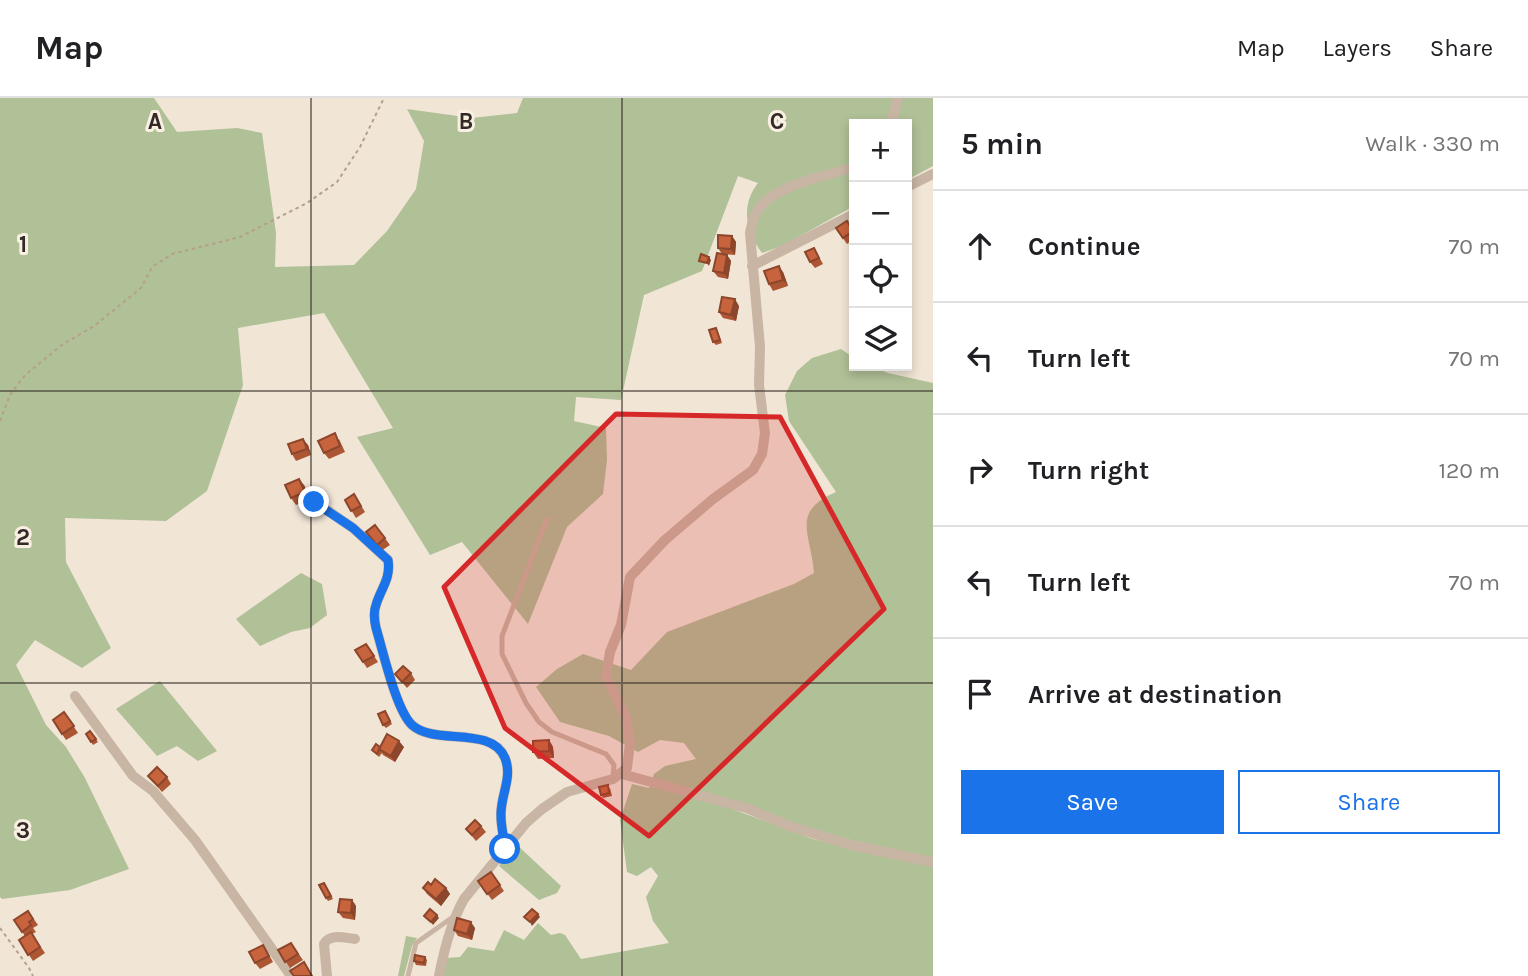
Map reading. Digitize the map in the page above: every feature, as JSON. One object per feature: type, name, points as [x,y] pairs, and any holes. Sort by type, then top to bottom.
[{"type":"street","points":[[892,119],[898,98]]},
{"type":"street","points":[[439,976],[456,915],[464,899],[526,823],[559,796],[617,777],[627,768],[630,753],[626,717],[606,676],[610,652],[621,625],[630,578],[665,540],[752,470],[762,454],[765,433],[759,385],[760,346],[750,233],[754,216],[764,202],[777,192],[849,169]]},
{"type":"street","points":[[912,184],[933,174]]},
{"type":"street","points":[[752,266],[849,217]]},
{"type":"street","points":[[314,502],[353,528],[388,560],[388,579],[376,603],[374,614],[402,711],[411,724],[434,734],[488,741],[505,757],[508,781],[500,815],[505,849]]},
{"type":"street","points":[[75,696],[133,776],[153,790],[195,840],[291,976]]},
{"type":"street","points":[[617,777],[746,808],[789,826],[851,845],[933,862]]},
{"type":"street","points":[[327,976],[324,944],[326,940],[332,937],[355,939]]},
{"type":"lane","points":[[547,519],[502,636],[501,648],[526,703],[540,722],[552,732],[606,754],[614,765],[617,777]]},
{"type":"lane","points":[[408,976],[416,943],[456,915]]},
{"type":"path","points":[[0,421],[10,395],[25,375],[62,345],[94,326],[141,288],[152,267],[172,254],[240,237],[307,203],[337,183],[360,147],[384,98]]},
{"type":"path","points":[[0,928],[33,976]]},
{"type":"highlighted area","points":[[616,414],[780,417],[884,609],[649,836],[505,728],[444,587]]},
{"type":"green space","points":[[0,98],[154,98],[177,132],[237,128],[262,133],[276,233],[275,267],[354,265],[387,231],[416,189],[424,141],[407,109],[472,118],[517,113],[523,98],[933,98],[933,166],[912,177],[912,119],[849,119],[849,209],[782,246],[762,253],[752,236],[747,219],[749,201],[758,183],[738,176],[702,271],[644,295],[621,400],[576,397],[574,421],[606,428],[607,460],[603,494],[567,527],[528,624],[462,542],[430,555],[357,437],[393,428],[324,313],[238,328],[243,385],[207,491],[166,521],[65,518],[66,562],[111,648],[82,668],[35,640],[16,665],[46,725],[66,747],[85,778],[129,869],[70,890],[2,899]]},
{"type":"green space","points":[[841,349],[849,355],[849,371],[883,371],[933,383],[933,858],[824,834],[732,809],[813,839],[933,866],[933,976],[443,976],[446,958],[460,957],[468,947],[494,951],[504,930],[524,940],[538,923],[551,935],[565,935],[581,959],[669,943],[653,921],[646,897],[658,876],[651,867],[637,876],[627,872],[620,820],[632,784],[649,788],[654,774],[665,766],[696,759],[684,743],[660,740],[638,752],[609,736],[560,722],[536,687],[557,669],[583,654],[631,670],[667,632],[794,584],[814,573],[808,516],[813,507],[836,492],[789,421],[785,395],[797,371],[812,358]]},
{"type":"green space","points":[[301,573],[322,584],[327,615],[310,628],[291,632],[260,646],[236,619]]},
{"type":"green space","points":[[160,681],[217,751],[198,761],[177,746],[157,756],[116,709]]},
{"type":"green space","points":[[516,844],[561,886],[557,893],[539,900],[499,866]]},
{"type":"green space","points":[[406,936],[417,938],[412,946],[404,976],[398,976]]},
{"type":"building","points":[[847,221],[849,234],[843,238],[836,228]]},
{"type":"building","points":[[718,235],[732,236],[731,249],[718,248]]},
{"type":"building","points":[[814,248],[819,258],[810,262],[805,252]]},
{"type":"building","points":[[717,253],[727,255],[724,273],[713,271]]},
{"type":"building","points":[[701,254],[709,257],[707,263],[699,261]]},
{"type":"building","points":[[779,266],[783,280],[769,284],[764,271]]},
{"type":"building","points":[[722,297],[735,299],[731,315],[719,312]]},
{"type":"building","points":[[716,328],[720,340],[713,342],[709,330]]},
{"type":"building","points":[[335,433],[340,446],[324,453],[318,441]]},
{"type":"building","points":[[303,439],[307,449],[292,454],[288,444]]},
{"type":"building","points":[[299,479],[305,492],[291,498],[285,485]]},
{"type":"building","points":[[354,494],[361,506],[351,511],[345,500]]},
{"type":"building","points":[[375,525],[385,538],[377,545],[366,532]]},
{"type":"building","points":[[366,644],[374,656],[363,662],[355,650]]},
{"type":"building","points":[[403,666],[411,673],[402,682],[395,674]]},
{"type":"building","points":[[385,711],[390,721],[383,725],[378,714]]},
{"type":"building","points":[[64,712],[74,726],[62,734],[53,720]]},
{"type":"building","points":[[90,731],[96,739],[91,742],[86,734]]},
{"type":"building","points":[[387,734],[399,741],[391,756],[379,749]]},
{"type":"building","points":[[549,740],[549,751],[533,752],[533,741]]},
{"type":"building","points":[[376,744],[380,747],[377,754],[372,750]]},
{"type":"building","points":[[157,767],[167,777],[158,786],[148,776]]},
{"type":"building","points":[[608,785],[609,793],[601,795],[599,787]]},
{"type":"building","points":[[475,820],[481,826],[472,835],[466,829]]},
{"type":"building","points":[[491,872],[500,885],[487,894],[478,881]]},
{"type":"building","points":[[435,879],[446,888],[436,899],[423,888],[428,882],[431,885]]},
{"type":"building","points":[[324,883],[331,896],[326,898],[319,885]]},
{"type":"building","points":[[340,899],[352,900],[351,913],[338,912]]},
{"type":"building","points":[[430,909],[437,915],[431,922],[424,916]]},
{"type":"building","points":[[532,909],[538,914],[530,922],[524,917]]},
{"type":"building","points":[[28,911],[33,919],[29,922],[31,925],[22,932],[14,920]]},
{"type":"building","points":[[457,918],[471,922],[467,934],[454,930]]},
{"type":"building","points":[[31,932],[40,947],[28,955],[19,940]]},
{"type":"building","points":[[291,943],[298,954],[285,962],[278,950]]},
{"type":"building","points":[[263,945],[269,956],[255,963],[249,952]]},
{"type":"building","points":[[415,955],[425,957],[424,963],[414,961]]},
{"type":"building","points":[[304,962],[312,976],[294,976],[290,971]]},
{"type":"route","points":[[314,502],[353,528],[388,560],[388,579],[376,603],[374,614],[402,711],[411,724],[434,734],[488,741],[505,757],[508,781],[500,815],[505,849]]}]
